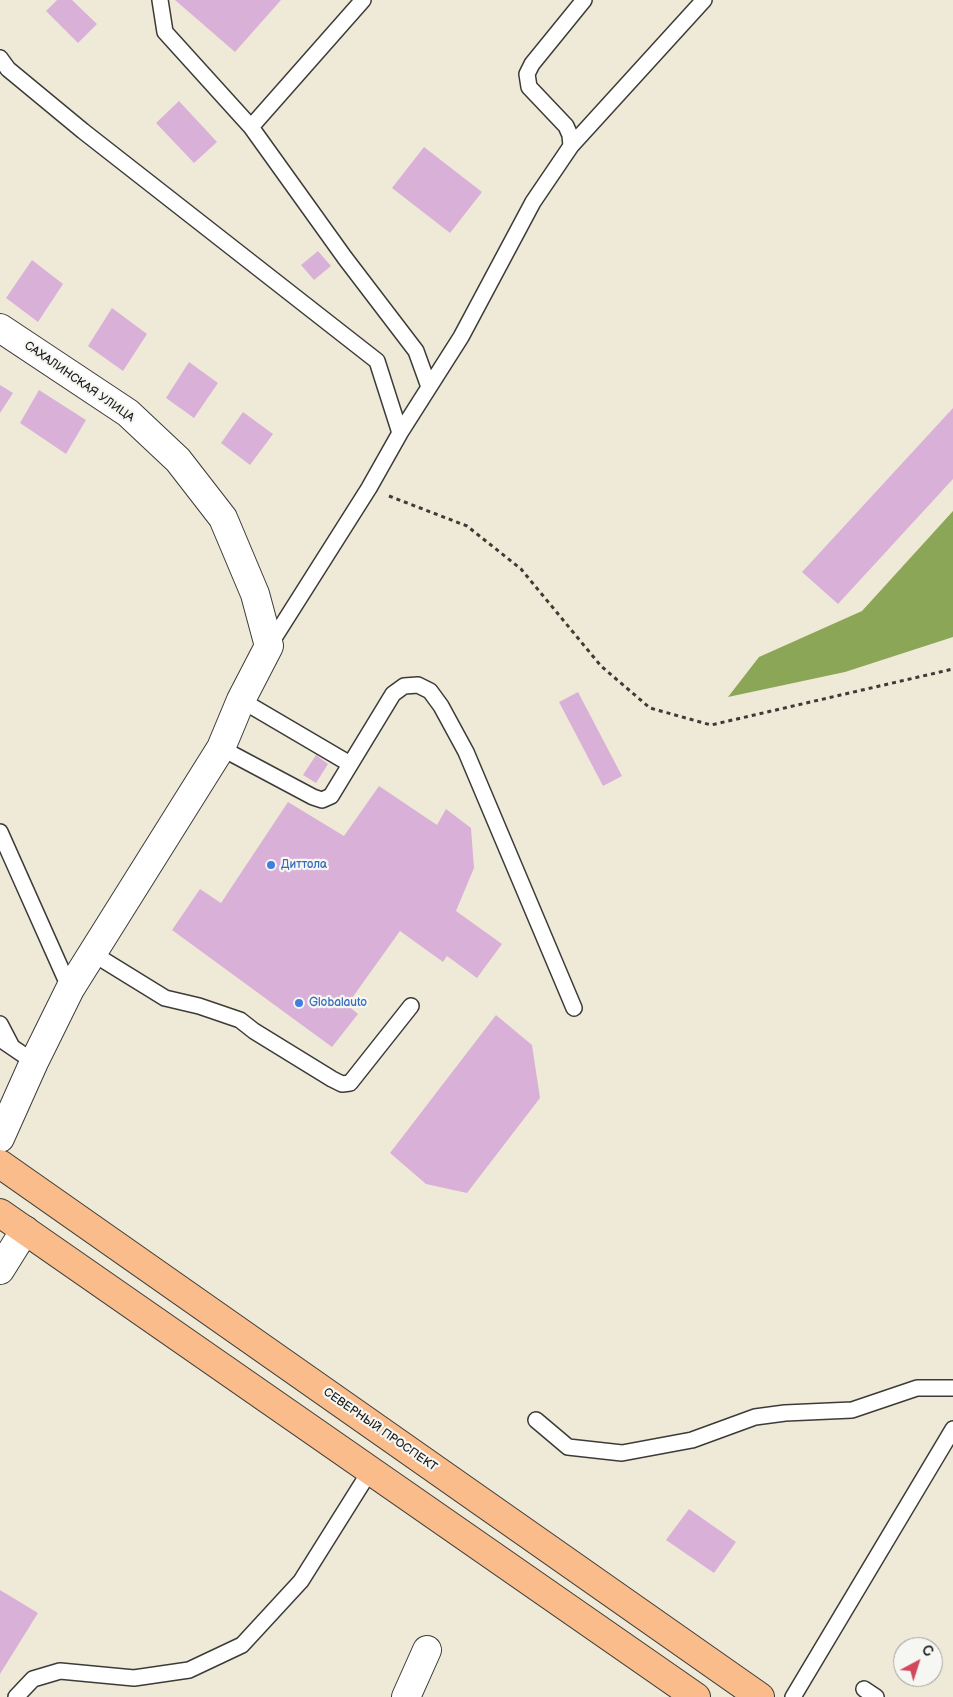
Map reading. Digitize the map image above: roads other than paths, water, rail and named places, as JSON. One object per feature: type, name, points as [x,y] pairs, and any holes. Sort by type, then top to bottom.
[{"type":"main road","name":"СЕВЕРНЫЙ ПРОСПЕКТ","points":[[0,1164],[760,1697]]},
{"type":"main road","points":[[0,1213],[696,1697]]},
{"type":"street","name":"САХАЛИНСКАЯ УЛИЦА","points":[[0,328],[128,413],[178,460],[223,518],[255,594],[269,646]]},
{"type":"street","points":[[0,1138],[34,1062],[70,989],[221,748],[241,700],[269,646]]},
{"type":"street","points":[[0,1270],[25,1230]]},
{"type":"street","points":[[406,1697],[427,1650]]},
{"type":"lane","points":[[160,0],[164,32],[251,127],[345,258],[416,351],[428,387]]},
{"type":"lane","points":[[251,127],[363,0]]},
{"type":"lane","points":[[571,146],[570,135],[566,126],[529,87],[527,74],[532,64],[584,0]]},
{"type":"lane","points":[[269,646],[369,488],[400,433],[460,337],[533,202],[571,146],[704,0]]},
{"type":"lane","points":[[0,58],[8,69],[83,132],[377,361],[400,433]]},
{"type":"lane","points":[[221,748],[322,800],[331,796],[393,694],[404,686],[418,686],[430,691],[441,706],[466,752],[574,1008]]},
{"type":"lane","points":[[241,700],[350,764]]},
{"type":"lane","points":[[0,832],[70,989]]},
{"type":"lane","points":[[92,953],[165,998],[199,1006],[240,1020],[342,1084],[350,1083],[411,1006]]},
{"type":"lane","points":[[0,1024],[6,1043],[34,1062]]},
{"type":"lane","points":[[536,1420],[568,1447],[622,1453],[692,1440],[755,1417],[785,1413],[852,1410],[918,1388],[953,1388]]},
{"type":"lane","points":[[793,1697],[947,1452],[953,1429]]},
{"type":"lane","points":[[16,1697],[33,1678],[60,1671],[134,1678],[189,1670],[242,1646],[301,1581],[370,1471]]},
{"type":"place","name":"Диттола","points":[[271,865]]},
{"type":"place","name":"Globalauto","points":[[299,1003]]}]
